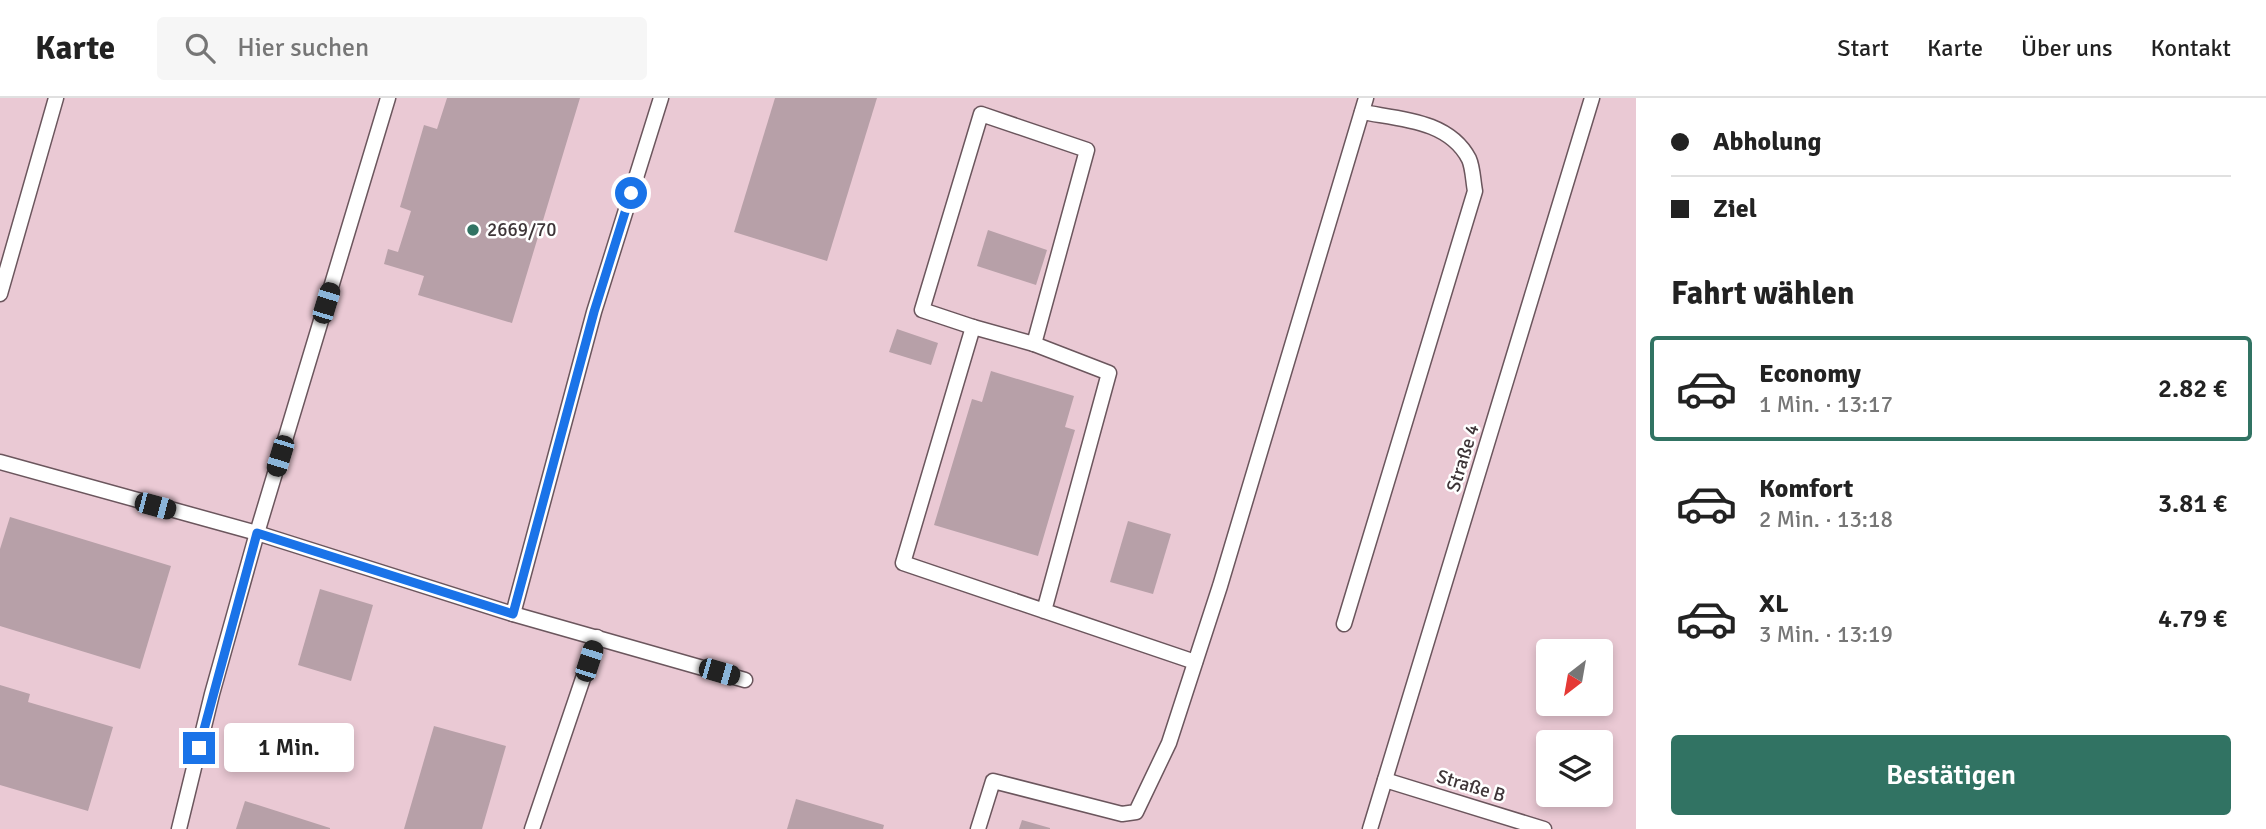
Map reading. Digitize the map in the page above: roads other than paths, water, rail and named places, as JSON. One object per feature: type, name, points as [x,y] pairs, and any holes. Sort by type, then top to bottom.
[{"type":"lane","points":[[0,294],[56,98]]},
{"type":"lane","points":[[179,829],[212,694],[257,533],[388,98]]},
{"type":"lane","points":[[513,614],[594,312],[661,98]]},
{"type":"lane","name":"Straße 4","points":[[1370,829],[1592,98]]},
{"type":"lane","points":[[978,829],[993,781],[1122,814],[1136,812],[1169,743],[1224,573],[1364,105],[1431,126],[1457,141],[1470,161],[1475,191],[1344,624]]},
{"type":"lane","points":[[1034,344],[1087,150],[981,114],[922,310],[1034,344],[1108,373],[1044,611]]},
{"type":"lane","points":[[973,327],[903,564],[1195,662]]},
{"type":"lane","points":[[0,462],[257,533],[513,614],[745,680]]},
{"type":"lane","points":[[532,829],[597,637]]},
{"type":"lane","name":"Straße B","points":[[1385,780],[1544,829]]},
{"type":"place","name":"2669/70","points":[[473,230]]}]
